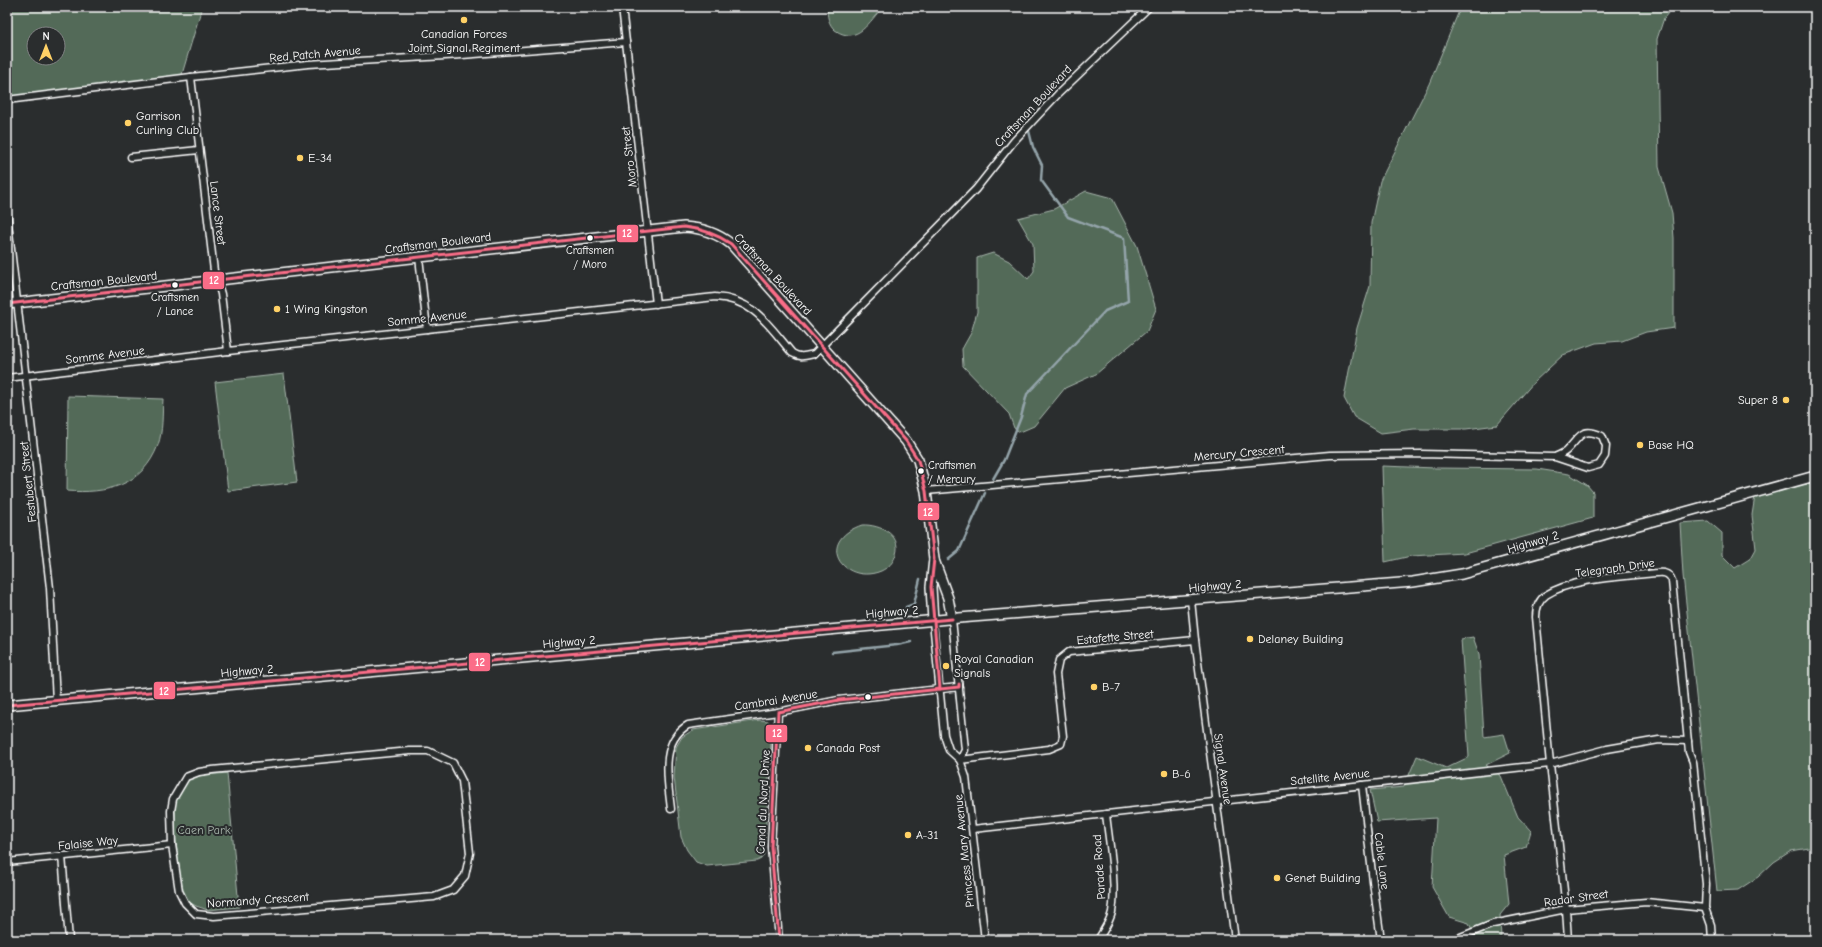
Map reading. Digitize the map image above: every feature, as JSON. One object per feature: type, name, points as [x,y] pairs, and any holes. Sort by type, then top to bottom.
[{"type":"main road","name":"Craftsman Boulevard","points":[[7,304],[649,231],[694,228],[714,233],[723,237],[732,244],[906,441],[918,460],[926,492],[934,559],[945,587],[952,619]]},
{"type":"main road","name":"Highway 2","points":[[7,705],[952,619],[1413,582],[1462,574],[1815,476]]},
{"type":"main road","name":"Craftsman Boulevard","points":[[933,621],[930,587],[934,559]]},
{"type":"street","name":"Moro Street","points":[[622,7],[649,231],[656,304]]},
{"type":"street","name":"Craftsman Boulevard","points":[[823,346],[976,189],[1014,141],[1058,94],[1149,7]]},
{"type":"street","name":"Red Patch Avenue","points":[[7,100],[191,76],[308,64],[455,56],[626,42]]},
{"type":"street","name":"Lance Street","points":[[191,76],[214,271],[221,294],[228,351]]},
{"type":"street","points":[[131,157],[199,150]]},
{"type":"street","name":"Festubert Street","points":[[7,214],[27,376],[52,607],[56,701]]},
{"type":"street","points":[[418,257],[427,329]]},
{"type":"street","name":"Somme Avenue","points":[[7,378],[228,351],[715,297],[727,298],[742,302],[757,313],[792,353],[797,356],[802,357],[814,354],[823,346]]},
{"type":"street","name":"Mercury Crescent","points":[[926,492],[1330,455],[1420,454],[1555,457],[1588,468],[1599,464],[1606,456],[1606,446],[1602,436],[1591,431],[1581,434],[1565,452],[1555,457]]},
{"type":"street","name":"Telegraph Drive","points":[[1568,940],[1536,617],[1537,609],[1543,598],[1566,586],[1599,580],[1661,573],[1667,574],[1672,579],[1689,752],[1693,762],[1706,884],[1705,908],[1711,925],[1712,940]]},
{"type":"street","name":"Signal Avenue","points":[[1191,600],[1234,940]]},
{"type":"street","name":"Princess Mary Avenue","points":[[952,619],[965,750],[960,760]]},
{"type":"street","name":"Princess Mary Avenue","points":[[933,621],[944,735],[949,750],[960,760],[969,792],[985,940]]},
{"type":"street","name":"Estafette Street","points":[[960,760],[1049,749],[1061,744],[1063,736],[1056,674],[1059,660],[1069,652],[1195,640]]},
{"type":"street","name":"Cambrai Avenue","points":[[671,809],[668,750],[672,740],[682,729],[694,724],[778,712],[839,700],[959,687]]},
{"type":"street","name":"Canal du Nord Drive","points":[[778,712],[771,846],[779,940]]},
{"type":"street","name":"Satellite Avenue","points":[[973,829],[1550,764],[1607,749],[1659,740],[1688,741]]},
{"type":"street","name":"Normandy Crescent","points":[[404,751],[428,751],[453,763],[462,781],[470,853],[465,876],[453,890],[434,897],[214,916],[196,914],[185,903],[179,891],[172,845],[171,811],[173,799],[186,778],[199,772],[404,751]]},
{"type":"street","name":"Cable Lane","points":[[1362,785],[1381,940]]},
{"type":"street","name":"Parade Road","points":[[1098,940],[1112,911],[1112,874],[1106,814]]},
{"type":"street","name":"Falaise Way","points":[[7,862],[172,845]]},
{"type":"street","points":[[62,856],[69,940]]},
{"type":"street","name":"Radar Street","points":[[1453,940],[1494,924],[1566,908],[1646,902],[1705,908]]},
{"type":"green space","points":[[7,7],[202,7],[180,81],[7,98]]},
{"type":"green space","points":[[828,7],[883,7],[863,29],[850,35],[843,34],[833,28],[828,16]]},
{"type":"green space","points":[[1498,7],[1673,7],[1664,18],[1657,39],[1659,167],[1672,213],[1674,238],[1674,328],[1646,332],[1622,341],[1596,343],[1563,355],[1534,382],[1497,425],[1466,429],[1414,429],[1381,433],[1354,417],[1344,398],[1357,328],[1370,286],[1371,223],[1380,181],[1429,84],[1459,11]]},
{"type":"green space","points":[[1086,191],[1112,198],[1137,246],[1156,309],[1147,331],[1096,374],[1065,388],[1034,426],[1020,432],[1014,428],[1009,414],[963,366],[962,349],[971,333],[977,312],[977,258],[993,253],[1009,261],[1028,279],[1034,271],[1033,244],[1018,218],[1054,209]]},
{"type":"green space","points":[[284,374],[297,482],[228,491],[215,382]]},
{"type":"green space","points":[[68,396],[163,399],[160,440],[151,459],[143,470],[133,478],[109,489],[81,492],[67,491]]},
{"type":"green space","points":[[1382,466],[1537,469],[1569,474],[1587,485],[1593,492],[1593,518],[1465,553],[1411,556],[1385,562]]},
{"type":"green space","points":[[1815,483],[1815,847],[1791,851],[1774,862],[1758,877],[1738,890],[1717,891],[1683,575],[1680,523],[1708,521],[1722,533],[1722,555],[1735,568],[1751,558],[1756,549],[1752,515],[1755,496],[1792,486]]},
{"type":"green space","points":[[862,525],[869,525],[883,529],[894,538],[897,544],[897,551],[893,561],[889,566],[881,571],[868,574],[856,573],[846,568],[839,560],[837,551],[839,541],[847,532]]},
{"type":"green space","points":[[1473,637],[1479,654],[1484,737],[1504,734],[1510,753],[1486,765],[1501,776],[1518,817],[1531,831],[1526,847],[1504,855],[1509,904],[1500,915],[1501,939],[1518,940],[1474,940],[1476,939],[1469,923],[1449,917],[1432,887],[1436,818],[1377,822],[1370,790],[1404,787],[1417,756],[1446,768],[1469,757],[1461,639]]},
{"type":"green space","points":[[760,720],[768,721],[772,728],[764,854],[761,859],[757,861],[707,866],[696,862],[687,850],[681,837],[674,777],[676,747],[682,737],[693,730]]},
{"type":"green space","name":"Caen Park","points":[[227,773],[239,907],[208,910],[187,901],[182,892],[175,834],[175,800],[185,781],[196,776]]},
{"type":"waterway","points":[[993,479],[1004,460],[1021,417],[1027,394],[1105,311],[1128,301],[1124,238],[1068,217],[1041,180],[1042,165],[1033,147],[1029,131]]},
{"type":"waterway","points":[[948,560],[959,551],[985,493]]},
{"type":"waterway","points":[[907,611],[906,607],[914,604],[920,579]]},
{"type":"waterway","points":[[832,652],[897,645],[911,642]]},
{"type":"transit line","name":"12","points":[[7,304],[684,227],[697,229],[715,235],[731,244],[906,441],[918,460],[926,491],[934,559],[931,587],[940,689]]},
{"type":"transit line","name":"12","points":[[7,705],[952,619]]},
{"type":"transit line","name":"12","points":[[779,940],[771,847],[778,712],[839,700],[959,687],[959,684]]},
{"type":"place","name":"Canadian Forces Joint Signal Regiment","points":[[464,20]]},
{"type":"place","name":"Garrison Curling Club","points":[[128,123]]},
{"type":"place","name":"E-34","points":[[300,158]]},
{"type":"place","name":"Craftsmen / Moro","points":[[590,238]]},
{"type":"place","name":"Craftsmen / Lance","points":[[175,285]]},
{"type":"place","name":"1 Wing Kingston","points":[[277,309]]},
{"type":"place","name":"Super 8","points":[[1786,400]]},
{"type":"place","name":"Base HQ","points":[[1640,445]]},
{"type":"place","name":"Craftsmen / Mercury","points":[[921,471]]},
{"type":"place","name":"Delaney Building","points":[[1250,639]]},
{"type":"place","name":"Royal Canadian Signals","points":[[946,666]]},
{"type":"place","name":"B-7","points":[[1094,687]]},
{"type":"place","name":"Canada Post","points":[[808,748]]},
{"type":"place","name":"B-6","points":[[1164,774]]},
{"type":"place","name":"A-31","points":[[908,835]]},
{"type":"place","name":"Genet Building","points":[[1277,878]]}]
